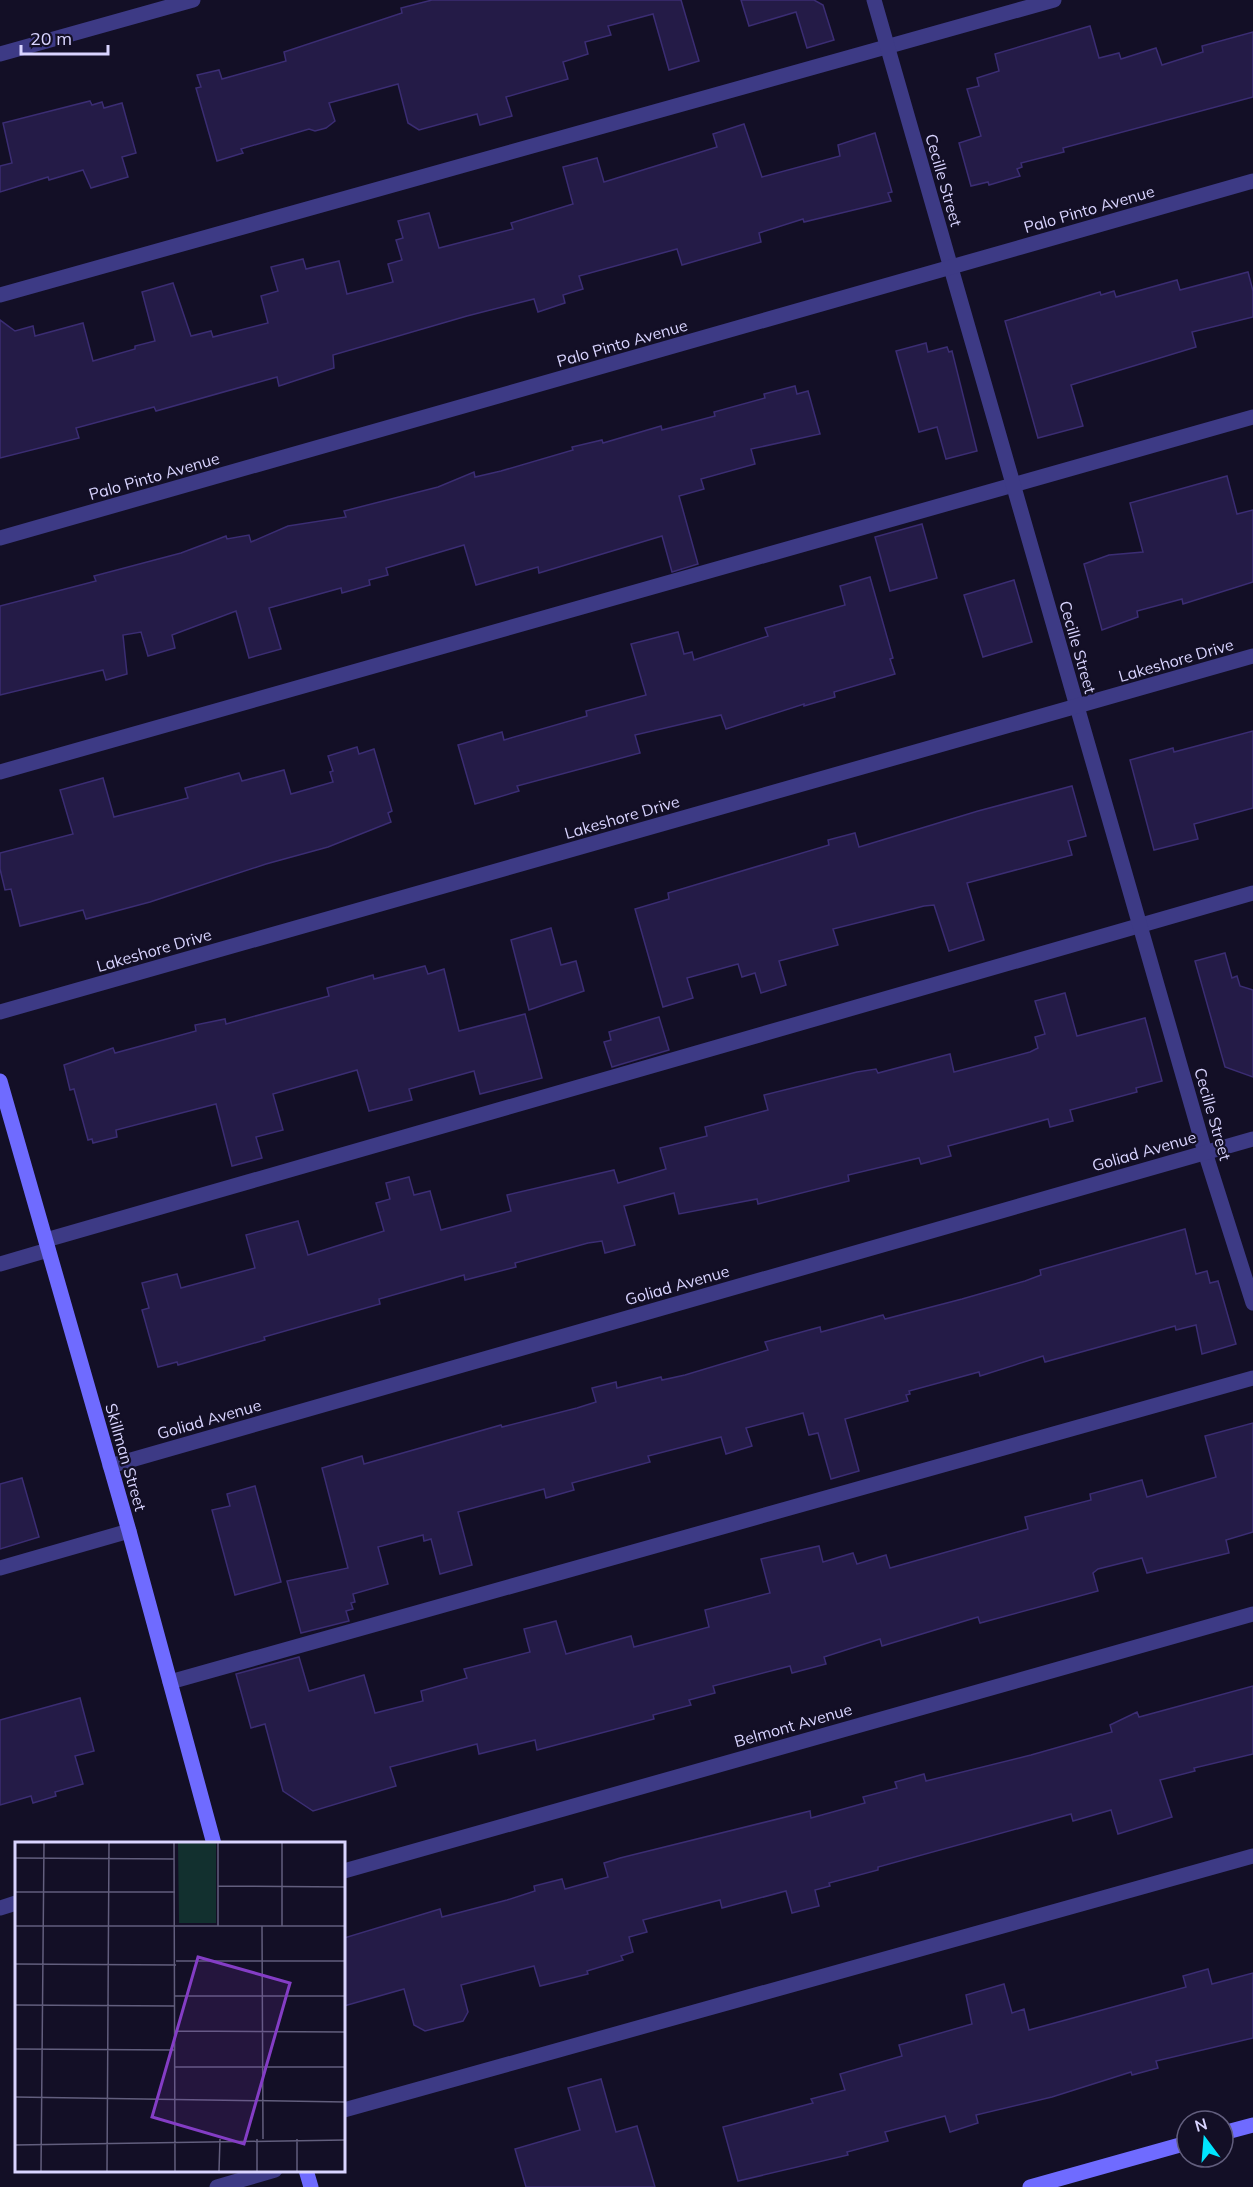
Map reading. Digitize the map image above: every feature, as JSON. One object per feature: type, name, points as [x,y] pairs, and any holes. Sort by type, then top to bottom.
[{"type":"main road","name":"Skillman Street","points":[[0,1081],[129,1531],[213,1842]]},
{"type":"main road","points":[[1235,2130],[1253,2125]]},
{"type":"main road","points":[[1030,2187],[1175,2146]]},
{"type":"main road","points":[[307,2172],[311,2187]]},
{"type":"street","points":[[0,54],[193,0]]},
{"type":"street","name":"Cecille Street","points":[[874,0],[1205,1152],[1253,1303]]},
{"type":"street","points":[[0,295],[888,49],[1054,0]]},
{"type":"street","name":"Palo Pinto Avenue","points":[[0,538],[1253,181]]},
{"type":"street","points":[[0,772],[1253,417]]},
{"type":"street","name":"Lakeshore Drive","points":[[0,1012],[1253,656]]},
{"type":"street","points":[[0,1264],[47,1245],[1139,924],[1253,893]]},
{"type":"street","name":"Goliad Avenue","points":[[110,1466],[1253,1139]]},
{"type":"street","points":[[170,1682],[1253,1378]]},
{"type":"street","points":[[0,1568],[129,1531]]},
{"type":"street","name":"Belmont Avenue","points":[[345,1871],[1253,1614]]},
{"type":"street","points":[[345,2110],[1253,1856]]},
{"type":"street","points":[[0,1908],[15,1903]]},
{"type":"street","points":[[217,2187],[268,2172]]},
{"type":"building","points":[[432,0],[681,0],[699,61],[669,70],[653,14],[608,26],[611,35],[585,42],[588,54],[563,62],[568,79],[506,97],[512,116],[480,125],[477,114],[419,130],[408,123],[398,84],[329,103],[335,121],[326,128],[315,131],[309,129],[241,149],[243,153],[217,161],[196,88],[201,87],[197,75],[219,70],[222,79],[286,61],[284,52],[402,13],[401,8]]},
{"type":"building","points":[[741,0],[814,0],[823,5],[834,40],[807,48],[796,12],[749,26]]},
{"type":"building","points":[[1090,26],[1099,58],[1119,53],[1121,59],[1156,48],[1162,65],[1203,52],[1202,46],[1253,32],[1253,97],[1063,148],[1064,152],[1021,163],[1022,167],[1017,169],[1020,176],[989,185],[988,182],[971,186],[959,143],[981,136],[967,89],[979,86],[977,78],[999,71],[995,54]]},
{"type":"building","points":[[90,101],[92,105],[102,102],[104,108],[122,103],[136,153],[122,157],[128,177],[91,188],[83,170],[49,180],[48,177],[0,192],[0,166],[12,163],[3,123]]},
{"type":"building","points":[[744,124],[762,177],[840,156],[838,145],[875,133],[892,192],[888,193],[891,201],[804,222],[803,219],[759,233],[761,242],[682,265],[677,249],[579,276],[583,289],[563,295],[565,303],[538,312],[534,299],[467,316],[333,355],[334,368],[279,386],[277,377],[156,411],[154,407],[76,428],[79,438],[0,458],[0,320],[15,331],[33,326],[35,336],[83,323],[93,361],[155,341],[142,292],[173,283],[191,336],[211,331],[213,337],[268,323],[261,296],[278,291],[271,267],[303,259],[306,269],[339,261],[347,294],[393,282],[388,264],[402,260],[396,240],[403,238],[398,221],[429,213],[439,248],[513,229],[511,223],[573,204],[563,167],[597,158],[604,182],[717,147],[713,134]]},
{"type":"building","points":[[1248,272],[1253,291],[1253,317],[1192,332],[1196,347],[1071,385],[1083,426],[1038,438],[1005,321],[1100,292],[1101,295],[1114,291],[1116,297],[1177,280],[1180,290]]},
{"type":"building","points":[[926,343],[928,352],[947,347],[949,352],[952,351],[977,451],[946,459],[937,427],[919,432],[896,351]]},
{"type":"building","points":[[795,386],[797,394],[808,391],[820,434],[751,449],[755,464],[701,479],[704,489],[679,496],[698,564],[672,572],[662,536],[539,573],[538,567],[476,585],[464,545],[386,568],[388,575],[369,580],[370,585],[342,593],[341,588],[269,608],[281,649],[249,658],[236,611],[172,635],[175,648],[148,656],[141,632],[123,635],[127,674],[106,680],[103,670],[0,695],[0,606],[96,581],[94,576],[181,553],[226,536],[227,539],[249,535],[251,542],[288,526],[346,517],[344,511],[438,487],[474,472],[475,477],[501,471],[573,450],[572,447],[602,440],[603,443],[661,426],[662,430],[715,416],[714,412],[765,398],[764,394]]},
{"type":"building","points":[[1227,476],[1237,514],[1253,510],[1253,582],[1183,604],[1182,599],[1137,611],[1138,617],[1102,630],[1084,564],[1109,555],[1143,552],[1130,503]]},
{"type":"building","points":[[922,524],[937,578],[890,591],[875,537]]},
{"type":"building","points":[[870,577],[893,658],[890,659],[895,674],[834,692],[835,697],[804,706],[804,704],[726,729],[721,715],[635,735],[640,753],[517,786],[519,791],[475,804],[458,745],[502,732],[504,740],[587,716],[586,711],[646,695],[631,644],[678,632],[684,654],[692,652],[694,660],[768,636],[765,628],[845,605],[840,586]]},
{"type":"building","points":[[1014,580],[1032,642],[983,657],[964,595]]},
{"type":"building","points":[[1253,731],[1253,808],[1194,824],[1198,839],[1154,850],[1130,760],[1173,748],[1174,752]]},
{"type":"building","points":[[357,747],[359,754],[374,749],[392,811],[388,813],[391,822],[328,847],[266,864],[150,902],[86,919],[83,910],[20,926],[11,889],[5,890],[0,869],[0,853],[73,834],[60,790],[103,778],[114,817],[188,798],[185,788],[239,773],[242,781],[284,770],[291,794],[333,782],[330,772],[333,771],[328,756]]},
{"type":"building","points":[[1072,786],[1086,836],[1068,841],[1072,855],[967,883],[984,940],[949,951],[934,905],[924,906],[833,929],[838,945],[779,961],[786,985],[761,993],[755,973],[742,977],[738,964],[687,978],[693,998],[663,1007],[635,909],[669,899],[668,893],[829,845],[828,840],[855,833],[859,847],[978,811]]},
{"type":"building","points":[[551,928],[561,965],[576,961],[584,991],[529,1010],[511,940]]},
{"type":"building","points":[[1225,953],[1232,978],[1237,976],[1240,986],[1253,990],[1253,1077],[1225,1067],[1195,961]]},
{"type":"building","points":[[425,966],[428,974],[444,969],[459,1031],[525,1014],[542,1078],[480,1094],[474,1071],[409,1089],[412,1100],[369,1111],[357,1070],[273,1094],[283,1130],[256,1137],[262,1158],[232,1166],[216,1104],[116,1130],[117,1137],[93,1143],[92,1139],[88,1140],[74,1089],[70,1090],[64,1065],[113,1048],[115,1053],[196,1031],[195,1025],[225,1019],[226,1024],[329,996],[327,988],[373,975],[374,979]]},
{"type":"building","points":[[1065,993],[1077,1036],[1145,1018],[1162,1081],[1136,1088],[1137,1092],[1070,1110],[1073,1121],[1050,1127],[1048,1119],[948,1146],[951,1156],[921,1164],[919,1158],[848,1175],[849,1181],[758,1204],[757,1199],[679,1214],[674,1193],[624,1206],[635,1245],[605,1253],[602,1241],[588,1243],[515,1263],[516,1267],[465,1280],[464,1275],[379,1299],[380,1304],[264,1337],[265,1340],[178,1365],[177,1362],[158,1367],[142,1310],[149,1308],[142,1283],[177,1274],[181,1288],[255,1268],[246,1235],[298,1221],[308,1255],[384,1231],[376,1203],[390,1199],[386,1183],[409,1177],[414,1195],[430,1191],[441,1230],[511,1211],[507,1195],[614,1170],[618,1183],[666,1169],[660,1148],[707,1136],[705,1127],[768,1110],[764,1095],[857,1072],[876,1069],[878,1073],[950,1054],[954,1072],[1030,1052],[1038,1048],[1035,1037],[1045,1034],[1035,1001]]},
{"type":"building","points":[[659,1017],[669,1050],[612,1067],[604,1042],[611,1040],[609,1032]]},
{"type":"building","points":[[1185,1229],[1196,1274],[1207,1271],[1210,1283],[1218,1281],[1236,1344],[1202,1354],[1196,1325],[1176,1330],[1175,1326],[1045,1362],[1043,1356],[980,1376],[979,1372],[909,1391],[910,1394],[906,1395],[908,1401],[845,1419],[859,1471],[831,1479],[818,1433],[809,1435],[803,1413],[746,1428],[752,1446],[726,1454],[721,1437],[648,1456],[650,1462],[572,1483],[574,1490],[546,1498],[544,1489],[458,1512],[472,1565],[440,1574],[431,1539],[424,1541],[423,1535],[378,1547],[388,1584],[353,1594],[355,1602],[351,1603],[353,1609],[346,1611],[349,1621],[301,1633],[287,1581],[348,1568],[322,1468],[362,1456],[364,1464],[501,1425],[502,1427],[577,1408],[596,1402],[592,1388],[616,1382],[617,1388],[661,1377],[662,1380],[685,1375],[768,1350],[765,1342],[820,1327],[821,1332],[883,1315],[885,1319],[962,1299],[1025,1281],[1041,1275],[1040,1270]]},
{"type":"building","points":[[1253,1423],[1253,1532],[1226,1540],[1229,1553],[1147,1573],[1142,1558],[1098,1569],[1093,1573],[1098,1591],[980,1623],[978,1617],[882,1646],[880,1639],[824,1657],[826,1664],[792,1673],[790,1666],[713,1686],[715,1693],[689,1700],[691,1705],[653,1715],[654,1719],[537,1750],[535,1740],[479,1754],[477,1744],[390,1767],[396,1786],[313,1811],[283,1791],[265,1724],[251,1728],[236,1674],[299,1657],[309,1691],[364,1675],[375,1713],[423,1701],[421,1691],[467,1678],[464,1669],[530,1652],[524,1629],[556,1621],[566,1654],[631,1636],[634,1647],[709,1627],[705,1610],[770,1593],[761,1559],[819,1546],[823,1562],[853,1553],[857,1564],[886,1555],[890,1568],[1028,1529],[1025,1517],[1091,1500],[1090,1494],[1142,1480],[1147,1497],[1216,1477],[1205,1436]]},
{"type":"building","points":[[22,1478],[39,1537],[0,1549],[0,1484]]},
{"type":"building","points":[[255,1486],[281,1582],[235,1595],[212,1510],[230,1506],[227,1494]]},
{"type":"building","points":[[1253,1686],[1253,1754],[1194,1768],[1195,1771],[1160,1780],[1172,1817],[1118,1834],[1111,1810],[1073,1821],[1071,1814],[878,1867],[878,1870],[829,1883],[830,1886],[815,1890],[819,1906],[792,1913],[786,1891],[722,1908],[720,1900],[643,1920],[647,1932],[629,1937],[633,1952],[621,1956],[623,1960],[587,1971],[588,1974],[540,1986],[534,1966],[461,1985],[468,2012],[463,2021],[425,2031],[414,2025],[404,1989],[345,2006],[345,1938],[440,1909],[442,1917],[507,1900],[535,1891],[534,1886],[562,1879],[565,1889],[608,1877],[604,1863],[620,1858],[810,1811],[811,1818],[865,1803],[863,1797],[897,1788],[895,1782],[924,1774],[926,1781],[1031,1755],[1112,1732],[1110,1725],[1137,1712],[1139,1717]]},
{"type":"building","points":[[80,1698],[94,1751],[75,1756],[83,1784],[55,1792],[56,1796],[33,1803],[31,1796],[0,1805],[0,1720]]},
{"type":"building","points":[[1208,1969],[1212,1984],[1253,1973],[1253,2038],[1156,2061],[1158,2068],[1132,2075],[1131,2072],[1052,2097],[976,2115],[978,2123],[950,2132],[945,2116],[885,2132],[888,2141],[847,2152],[848,2155],[738,2181],[723,2127],[813,2103],[811,2099],[845,2090],[840,2074],[902,2056],[899,2045],[972,2024],[966,1995],[1004,1984],[1012,2013],[1024,2009],[1029,2030],[1186,1987],[1183,1976]]},
{"type":"building","points":[[601,2079],[616,2132],[637,2126],[655,2187],[526,2187],[515,2149],[580,2130],[568,2088]]}]
